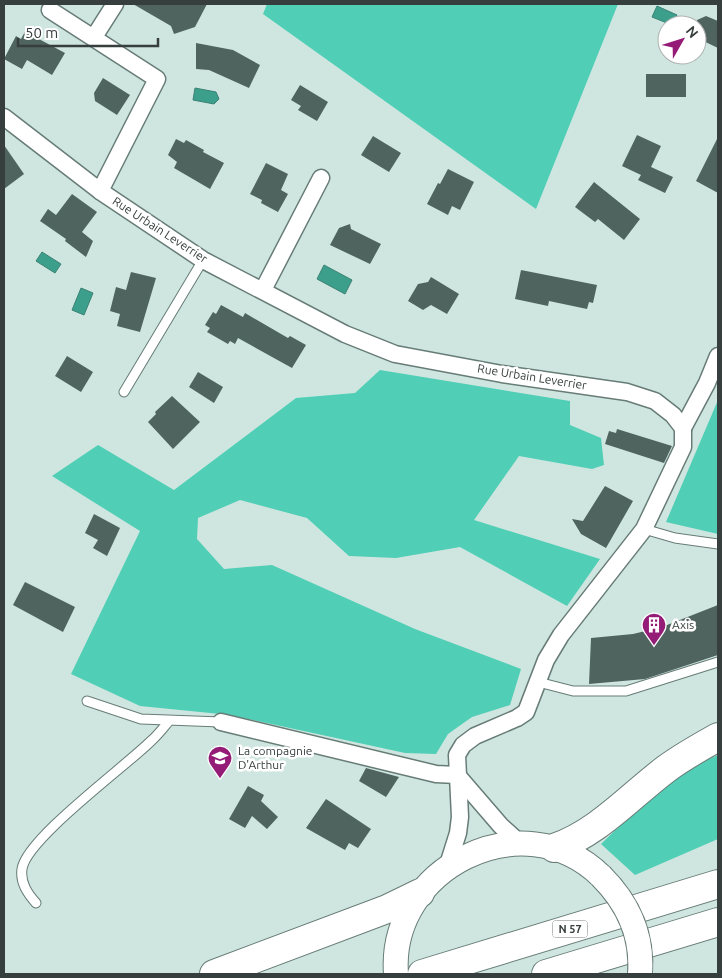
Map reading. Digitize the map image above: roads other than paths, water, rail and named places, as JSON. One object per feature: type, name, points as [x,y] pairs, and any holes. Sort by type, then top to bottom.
[{"type":"highway","points":[[554,848],[572,842],[599,825],[666,769],[718,737]]},
{"type":"highway","name":"N 57","points":[[422,974],[718,884]]},
{"type":"highway","points":[[214,974],[387,910],[420,893]]},
{"type":"highway","points":[[546,974],[718,922]]},
{"type":"main road","points":[[396,974],[397,944],[403,924],[420,893],[447,868],[476,851],[521,844],[554,848],[578,858],[616,890],[632,918],[637,935],[640,974]]},
{"type":"street","points":[[94,37],[115,4]]},
{"type":"street","points":[[50,10],[156,79],[100,191]]},
{"type":"street","name":"Rue Urbain Leverrier","points":[[4,117],[100,191],[203,260],[345,334],[395,354],[502,374],[627,392],[655,401],[673,415],[683,428]]},
{"type":"street","points":[[263,290],[321,178]]},
{"type":"street","points":[[447,868],[458,833],[460,817],[457,775],[458,755],[463,745],[475,736],[517,718],[526,712],[546,660],[561,635],[644,529],[683,448],[683,428],[707,383],[718,356]]},
{"type":"street","points":[[221,722],[436,774],[457,775],[501,826],[521,844]]},
{"type":"lane","points":[[124,392],[203,260]]},
{"type":"lane","points":[[644,529],[675,538],[718,544]]},
{"type":"lane","points":[[538,682],[573,690],[626,691],[718,662]]},
{"type":"lane","points":[[87,701],[141,719],[221,722]]},
{"type":"lane","points":[[36,903],[24,889],[21,870],[26,857],[55,825],[152,741],[169,721]]},
{"type":"place","name":"Axis","points":[[654,646]]},
{"type":"place","name":"La compagnie D'Arthur","points":[[220,779]]}]
